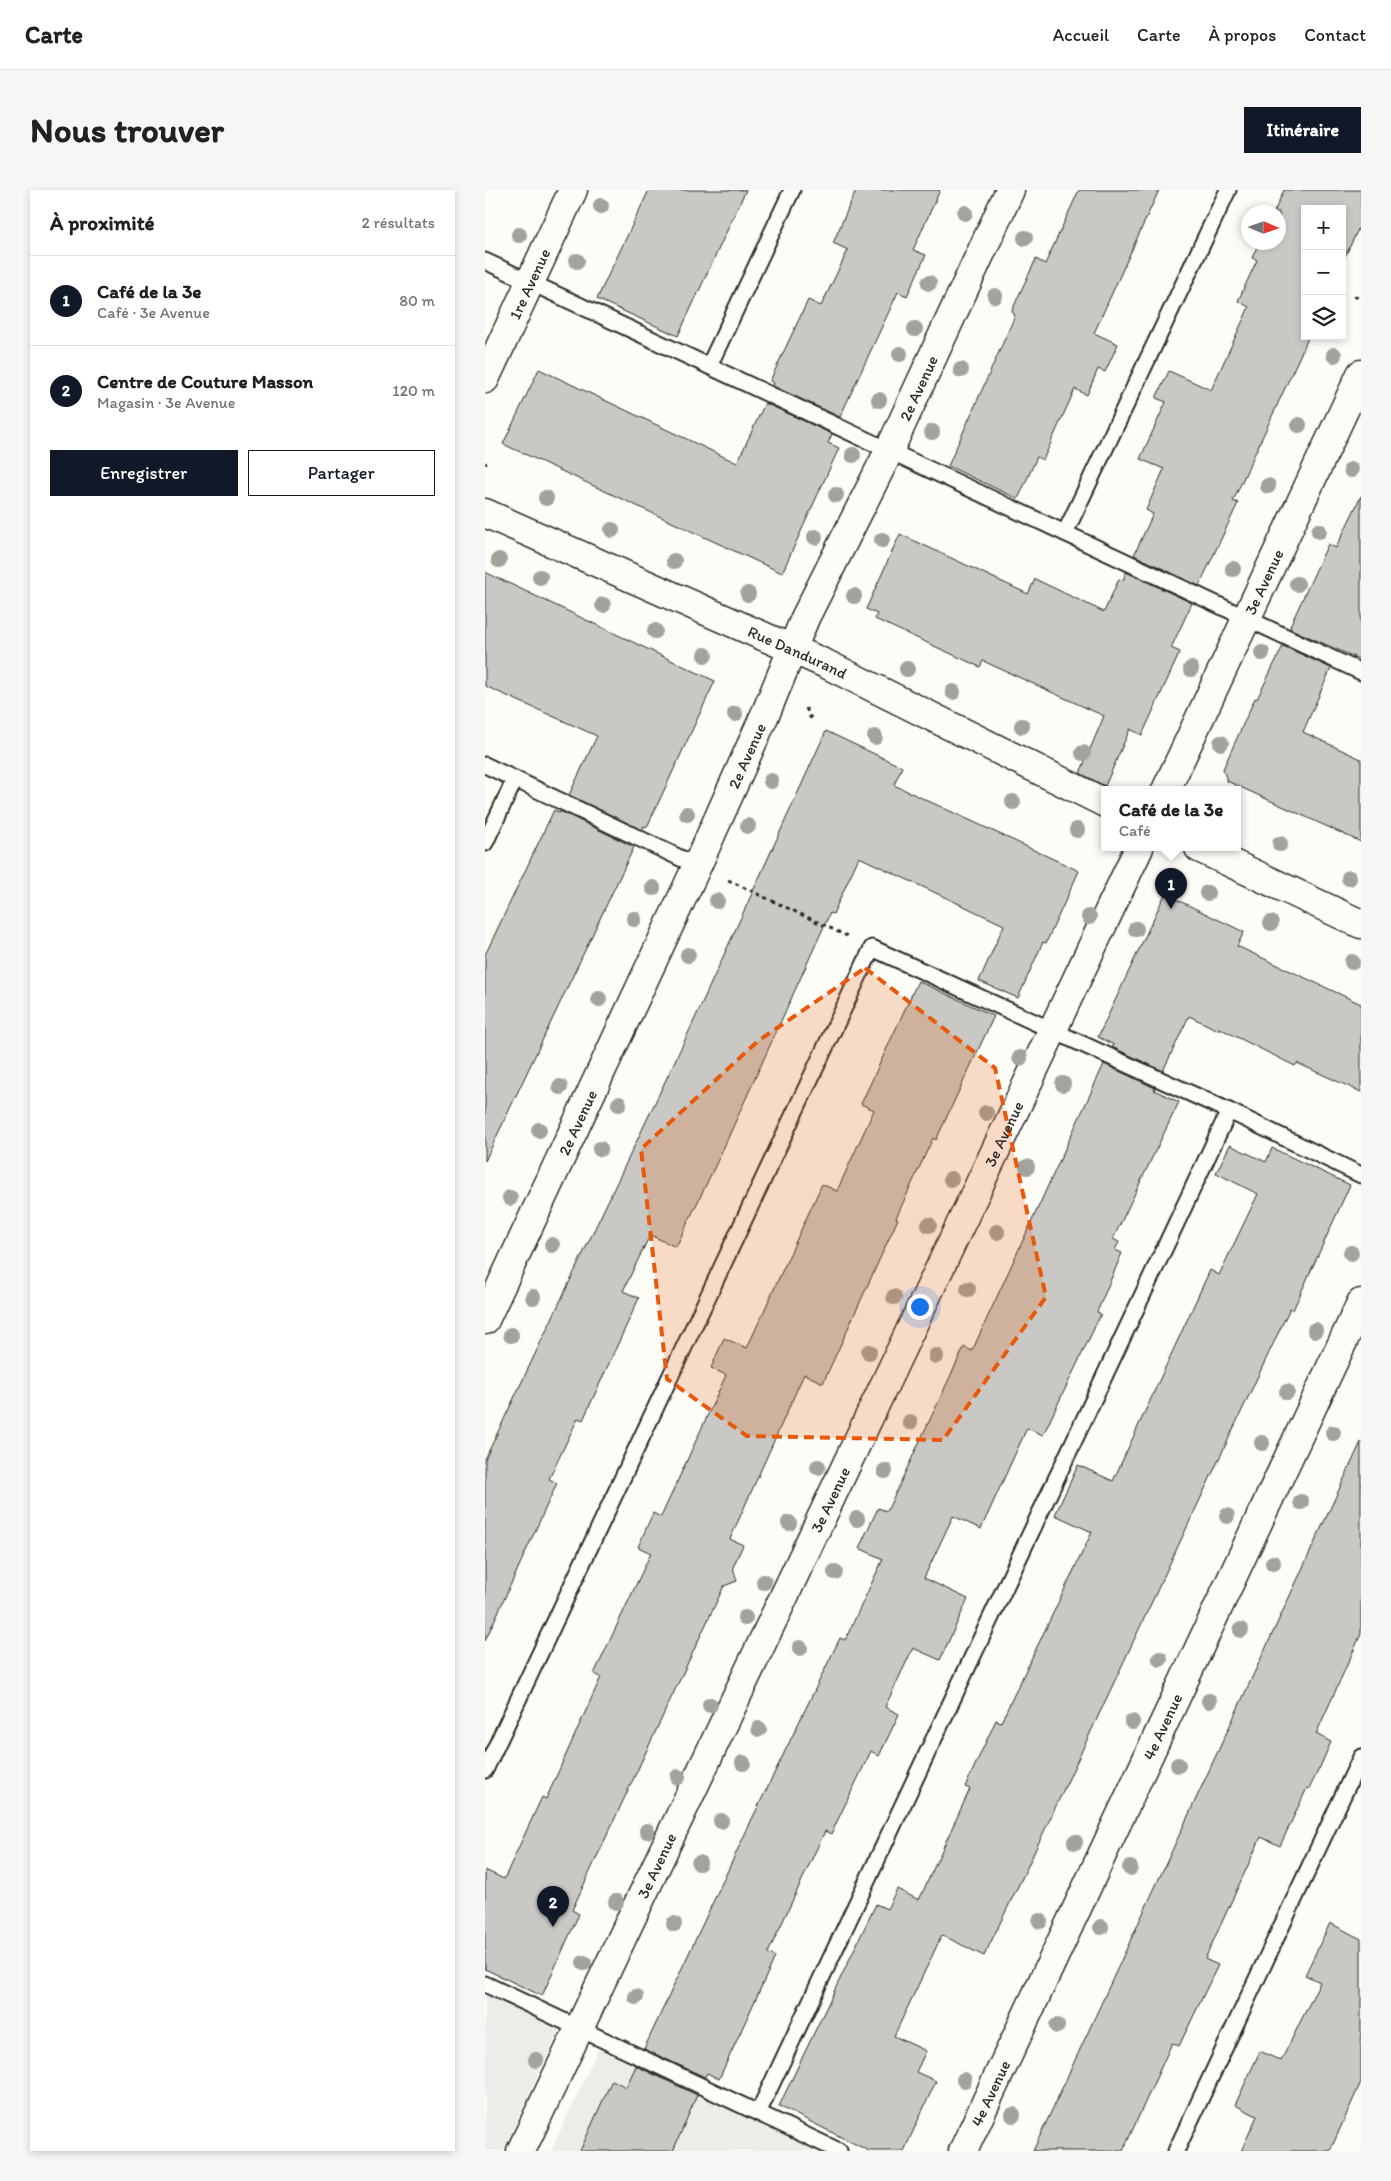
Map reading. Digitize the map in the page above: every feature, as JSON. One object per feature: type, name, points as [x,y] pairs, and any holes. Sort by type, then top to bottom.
[{"type":"street","name":"1re Avenue","points":[[485,379],[573,190]]},
{"type":"street","name":"2e Avenue","points":[[485,1320],[697,866],[767,710],[805,618],[889,451],[1010,190]]},
{"type":"street","name":"3e Avenue","points":[[1168,786],[1248,619],[1361,374]]},
{"type":"street","name":"Rue Dandurand","points":[[485,513],[792,648],[1101,801]]},
{"type":"street","name":"3e Avenue","points":[[521,2151],[1138,851]]},
{"type":"street","points":[[1205,851],[1361,924]]},
{"type":"street","name":"4e Avenue","points":[[963,2151],[1361,1303]]},
{"type":"lane","points":[[709,366],[792,190]]},
{"type":"lane","points":[[1065,533],[1228,190]]},
{"type":"lane","points":[[485,261],[1361,672]]},
{"type":"lane","points":[[485,765],[697,866]]},
{"type":"lane","points":[[485,843],[515,779]]},
{"type":"lane","points":[[485,1770],[872,948],[1052,1032],[1229,1111],[1361,1175]]},
{"type":"lane","points":[[758,2113],[1229,1111]]},
{"type":"lane","points":[[1176,2151],[1361,1757]]},
{"type":"lane","points":[[485,1984],[839,2151]]},
{"type":"path","points":[[1354,296],[1361,299]]},
{"type":"path","points":[[806,707],[811,719]]},
{"type":"path","points":[[697,866],[872,948]]},
{"type":"highlighted area","points":[[865,968],[995,1068],[1046,1297],[943,1440],[747,1436],[667,1379],[641,1149],[758,1041]]},
{"type":"shaded area","points":[[485,1980],[565,2017],[503,2151],[485,2151]]},
{"type":"shaded area","points":[[601,2043],[833,2151],[551,2151]]},
{"type":"building","points":[[649,190],[746,190],[678,336],[597,299]]},
{"type":"building","points":[[856,190],[940,190],[913,250],[926,255],[907,296],[898,292],[840,417],[773,386],[774,383],[770,381],[808,300],[821,306],[848,250],[833,243]]},
{"type":"building","points":[[1079,190],[1159,190],[1094,333],[1118,344],[1105,372],[1098,369],[1087,395],[1075,389],[1043,460],[1037,457],[1018,499],[948,466],[1015,316],[1012,311],[1036,259],[1045,264]]},
{"type":"building","points":[[1284,190],[1361,190],[1361,223],[1346,255],[1346,205],[1301,205],[1301,340],[1307,340],[1233,501],[1238,503],[1199,586],[1134,555],[1153,514],[1146,510],[1164,469],[1140,459],[1166,402],[1156,398],[1169,371],[1211,390],[1249,307],[1238,301],[1257,260],[1252,258],[1256,250],[1286,250],[1286,205],[1277,205]]},
{"type":"building","points":[[539,369],[737,463],[765,403],[832,434],[828,443],[839,448],[782,573],[503,444]]},
{"type":"building","points":[[1361,496],[1361,660],[1291,629],[1290,626],[1328,544],[1336,548]]},
{"type":"building","points":[[900,534],[1028,594],[1035,579],[1104,612],[1119,579],[1123,580],[1126,572],[1192,603],[1171,648],[1180,652],[1142,735],[1130,729],[1105,786],[1080,773],[1104,716],[983,661],[980,667],[875,619],[877,614],[866,609]]},
{"type":"building","points":[[485,572],[715,681],[647,827],[644,826],[642,830],[569,795],[597,736],[485,686]]},
{"type":"building","points":[[1283,646],[1331,668],[1303,732],[1361,759],[1361,842],[1227,781],[1223,769],[1255,698],[1257,699]]},
{"type":"building","points":[[826,731],[902,767],[894,785],[1079,871],[1046,943],[1043,942],[1018,998],[979,981],[1004,925],[859,857],[833,914],[830,913],[718,1160],[676,1247],[650,1235],[623,1291],[639,1298],[583,1420],[578,1418],[549,1479],[557,1483],[485,1641],[485,1459],[692,1025]]},
{"type":"building","points":[[554,810],[560,813],[560,811],[634,847],[485,1161],[485,955]]},
{"type":"building","points":[[1165,894],[1244,932],[1237,946],[1361,1004],[1361,1092],[1297,1063],[1295,1066],[1219,1028],[1218,1030],[1189,1016],[1163,1071],[1112,1047],[1114,1045],[1098,1037]]},
{"type":"building","points":[[918,981],[994,1016],[936,1140],[933,1138],[823,1383],[804,1374],[730,1539],[743,1545],[733,1567],[737,1581],[724,1586],[667,1707],[572,1910],[579,1914],[542,1996],[485,1969],[485,1870],[504,1879],[542,1797],[546,1799],[601,1677],[594,1674],[651,1553],[638,1547],[653,1513],[661,1517],[726,1375],[711,1368],[724,1338],[747,1348],[822,1184],[837,1191],[874,1110],[861,1104]]},
{"type":"building","points":[[1104,1064],[1155,1088],[1154,1090],[1179,1102],[1113,1239],[1119,1242],[1115,1250],[1122,1253],[1097,1312],[1101,1314],[1043,1435],[1027,1428],[981,1529],[953,1516],[924,1578],[968,1599],[940,1660],[913,1648],[885,1707],[899,1714],[879,1756],[871,1751],[831,1834],[825,1831],[768,1953],[775,1957],[719,2079],[707,2073],[705,2077],[644,2049],[752,1819],[840,1638],[845,1640],[883,1559],[859,1548],[878,1508],[887,1511],[964,1347],[972,1351]]},
{"type":"building","points":[[1230,1145],[1266,1162],[1272,1148],[1350,1185],[1293,1310],[1290,1308],[984,1956],[942,1935],[894,2036],[926,2051],[916,2072],[936,2081],[904,2151],[869,2151],[779,2106],[876,1904],[887,1909],[897,1889],[919,1900],[970,1789],[965,1787],[996,1720],[1001,1722],[1092,1532],[1055,1515],[1078,1465],[1113,1481],[1210,1270],[1219,1275],[1258,1194],[1216,1173]]},
{"type":"building","points":[[1361,1442],[1361,1634],[1316,1734],[1331,1742],[1320,1767],[1309,1789],[1307,1788],[1280,1846],[1261,1837],[1205,1959],[1218,1965],[1179,2046],[1172,2043],[1123,2151],[1033,2151]]},
{"type":"building","points":[[1330,1923],[1361,1939],[1361,2082],[1330,2151],[1241,2151],[1257,2116],[1235,2105],[1260,2051],[1281,2061],[1320,1982],[1305,1975]]},
{"type":"building","points":[[636,2066],[697,2095],[673,2151],[580,2151],[612,2080],[626,2087]]},
{"type":"place","name":"Café de la 3e","points":[[1171,909]]},
{"type":"place","name":"Centre de Couture Masson","points":[[553,1927]]}]
